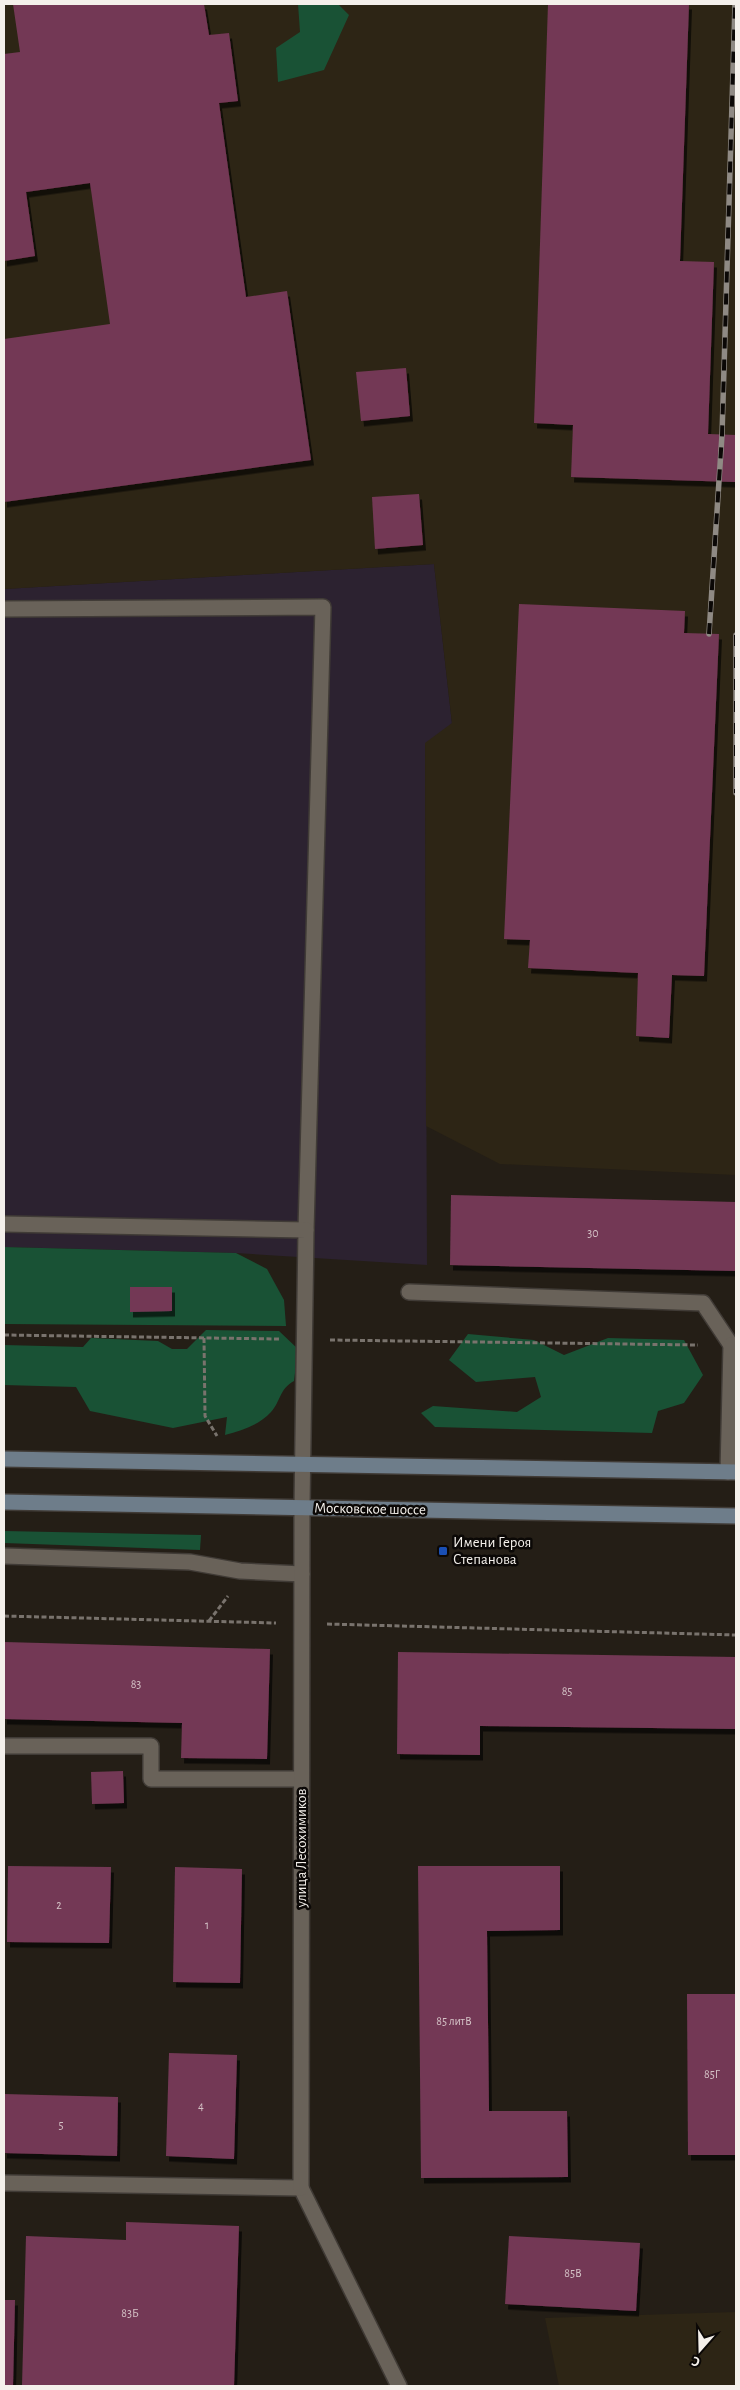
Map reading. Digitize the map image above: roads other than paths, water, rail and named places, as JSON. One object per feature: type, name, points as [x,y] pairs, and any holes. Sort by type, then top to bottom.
[{"type":"main road","points":[[4,1459],[732,1472]]},
{"type":"main road","name":"Московское шоссе","points":[[4,1502],[736,1516]]},
{"type":"street","name":"улица Лесохимиков","points":[[4,609],[323,607],[306,1230],[302,1464],[301,2188]]},
{"type":"street","points":[[4,1224],[306,1230]]},
{"type":"street","points":[[409,1292],[703,1303],[734,1345],[732,1472]]},
{"type":"street","points":[[4,1556],[190,1562],[240,1571],[302,1574]]},
{"type":"street","points":[[4,1746],[151,1746],[151,1779],[301,1779]]},
{"type":"street","points":[[4,2183],[301,2188],[399,2386]]},
{"type":"railway","points":[[709,634],[722,435],[735,4]]},
{"type":"railway","points":[[736,635],[736,793]]},
{"type":"place","name":"Имени Героя Степанова","points":[[443,1551]]}]
